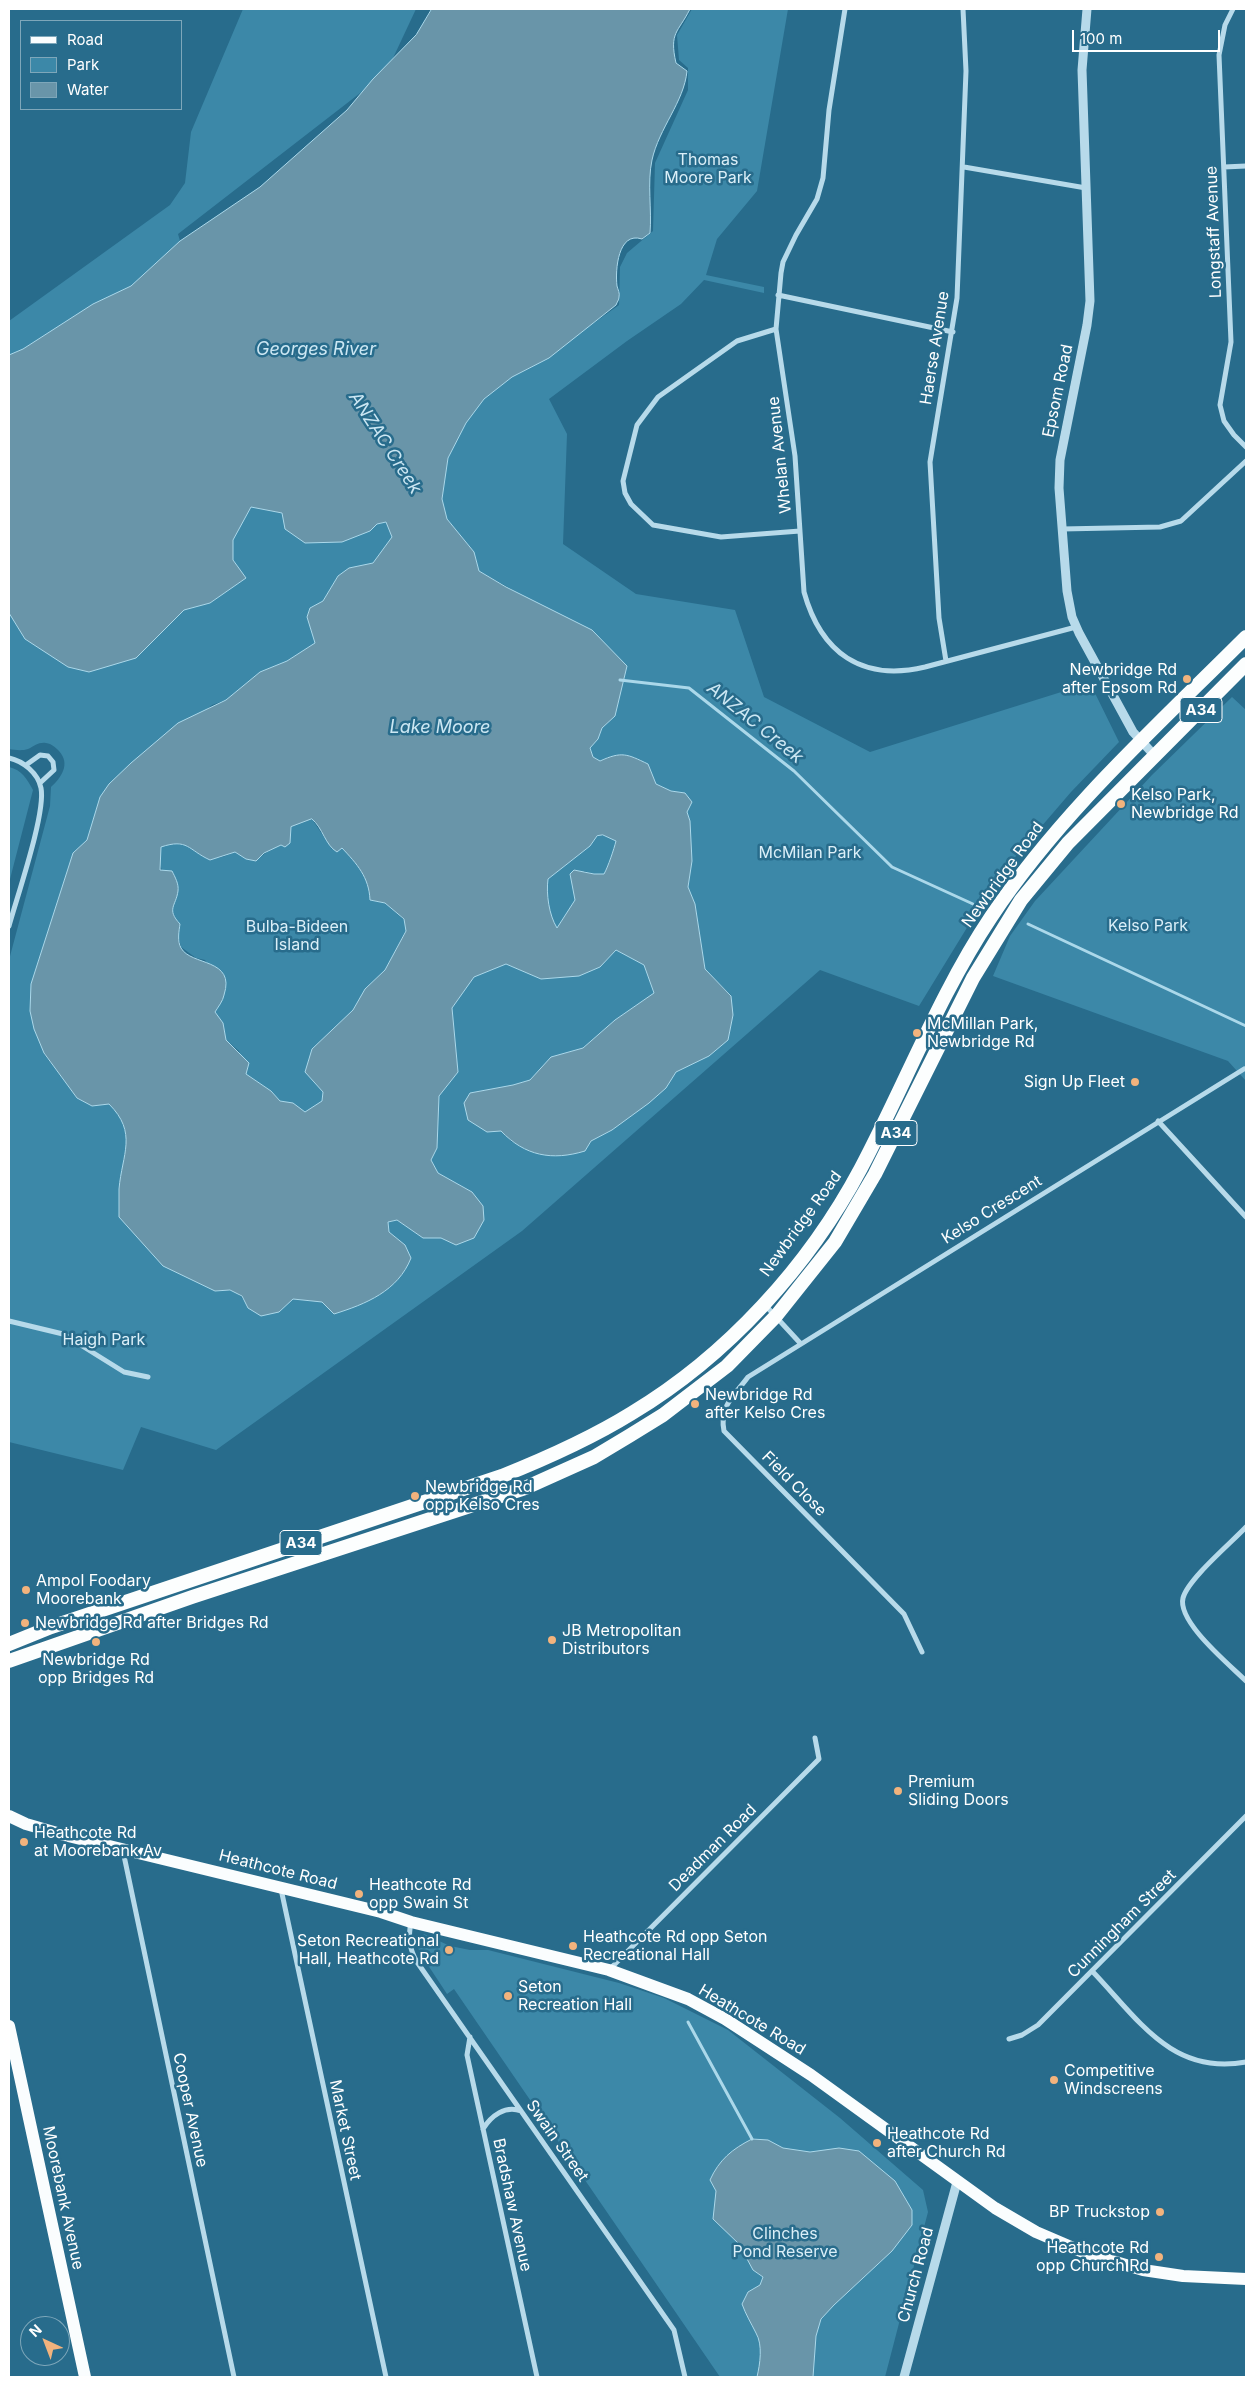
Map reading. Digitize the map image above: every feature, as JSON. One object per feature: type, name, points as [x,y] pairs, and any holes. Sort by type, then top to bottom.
[{"type":"highway","name":"Newbridge Road","points":[[9,1644],[51,1627],[433,1500],[554,1455],[619,1421],[664,1392],[717,1350],[764,1304],[806,1253],[851,1186],[955,979],[983,929],[1005,897],[1046,842],[1141,742],[1246,637]]},
{"type":"highway","name":"Newbridge Road","points":[[9,1661],[192,1597],[471,1507],[562,1472],[594,1457],[663,1415],[727,1366],[776,1316],[829,1250],[856,1209],[973,978],[996,937],[1021,900],[1068,843],[1246,664]]},
{"type":"main road","name":"Heathcote Road","points":[[9,1816],[26,1824],[380,1912],[411,1922],[609,1970],[688,1999],[725,2019],[811,2075],[957,2182],[995,2208],[1036,2232],[1085,2253],[1143,2270],[1183,2276],[1246,2279]]},
{"type":"main road","name":"Heathcote Road","points":[[9,1824],[26,1824]]},
{"type":"main road","name":"Moorebank Avenue","points":[[9,2026],[85,2377]]},
{"type":"street","name":"Whelan Avenue","points":[[845,9],[829,110],[823,178],[817,199],[786,257],[780,273],[778,295],[776,329],[795,456],[804,592],[808,606],[820,632],[840,653],[854,662],[890,671],[907,671],[1076,627]]},
{"type":"street","name":"Haerse Avenue","points":[[946,661],[939,618],[930,462],[936,419],[953,332],[957,298],[959,208],[964,166],[966,70],[963,9]]},
{"type":"street","name":"Epsom Road","points":[[1087,9],[1082,70],[1090,301],[1084,341],[1061,450],[1059,477],[1067,591],[1076,627],[1133,732],[1155,756]]},
{"type":"street","points":[[1224,9],[1232,11]]},
{"type":"street","name":"Longstaff Avenue","points":[[1232,11],[1220,40],[1219,55],[1231,342],[1220,405],[1224,420],[1234,435],[1246,447]]},
{"type":"street","points":[[964,166],[1086,188]]},
{"type":"street","points":[[1224,167],[1246,166]]},
{"type":"street","points":[[778,295],[953,332]]},
{"type":"street","points":[[776,329],[737,341],[658,397],[637,425],[623,481],[625,493],[631,504],[653,525],[721,537],[800,531]]},
{"type":"street","points":[[1062,529],[1160,527],[1181,521],[1246,461]]},
{"type":"street","points":[[26,765],[40,755],[50,758],[54,770],[40,784]]},
{"type":"street","points":[[9,758],[26,765],[40,784],[41,798],[38,821],[9,926]]},
{"type":"street","name":"Kelso Crescent","points":[[801,1344],[1244,1069]]},
{"type":"street","points":[[1158,1121],[1246,1217]]},
{"type":"street","points":[[764,1304],[801,1344]]},
{"type":"street","points":[[9,1321],[63,1334],[124,1372],[148,1378]]},
{"type":"street","name":"Field Close","points":[[801,1344],[748,1377],[727,1403],[722,1418],[724,1431],[904,1614],[922,1652]]},
{"type":"street","points":[[1246,1527],[1190,1585],[1182,1600],[1185,1616],[1194,1629],[1246,1681]]},
{"type":"street","name":"Deadman Road","points":[[609,1970],[819,1759],[815,1738]]},
{"type":"street","name":"Cunningham Street","points":[[1009,2039],[1022,2035],[1038,2025],[1093,1972],[1246,1816]]},
{"type":"street","name":"Cooper Avenue","points":[[123,1848],[234,2377]]},
{"type":"street","name":"Market Street","points":[[280,1888],[386,2377]]},
{"type":"street","name":"Swain Street","points":[[411,1922],[408,1938],[411,1951],[674,2330],[685,2377]]},
{"type":"street","points":[[1093,1972],[1164,2046],[1183,2057],[1227,2066],[1246,2062]]},
{"type":"street","name":"Bradshaw Avenue","points":[[470,2037],[467,2056],[537,2377]]},
{"type":"street","points":[[483,2129],[488,2121],[499,2113],[510,2108],[521,2111]]},
{"type":"street","name":"Church Road","points":[[904,2377],[957,2182]]},
{"type":"green space","points":[[243,9],[416,9],[386,73],[178,234],[180,241],[131,286],[93,304],[23,349],[9,355],[9,321],[170,205],[185,183],[191,132]]},
{"type":"green space","points":[[692,9],[788,9],[757,191],[717,239],[706,275],[764,287],[764,293],[704,280],[681,304],[627,341],[549,399],[567,434],[563,544],[636,594],[735,610],[764,697],[870,752],[1090,683],[1119,742],[1071,792],[998,877],[919,1006],[820,970],[522,1231],[216,1450],[141,1427],[123,1470],[9,1442],[9,960],[50,806],[51,787],[61,775],[64,761],[59,751],[48,743],[37,744],[23,750],[9,749],[9,613],[25,639],[46,650],[136,658],[184,610],[210,603],[246,578],[233,560],[233,539],[251,507],[370,531],[377,524],[386,522],[392,537],[373,563],[349,568],[338,576],[323,601],[310,608],[307,617],[315,643],[287,661],[260,672],[226,700],[212,705],[100,797],[87,840],[73,853],[31,984],[44,1054],[77,1098],[92,1106],[109,1104],[121,1116],[127,1138],[119,1189],[215,1291],[227,1290],[235,1292],[242,1298],[248,1308],[279,1312],[293,1299],[322,1302],[405,1245],[389,1232],[388,1222],[397,1220],[423,1238],[441,1238],[456,1244],[472,1192],[438,1173],[431,1160],[437,1148],[439,1096],[458,1072],[452,1008],[474,977],[506,964],[541,979],[600,967],[616,950],[644,965],[654,993],[615,1020],[583,1048],[551,1057],[530,1080],[470,1093],[487,1132],[501,1131],[512,1142],[585,1151],[591,1141],[612,1130],[666,1088],[675,1072],[709,1056],[731,995],[705,969],[695,904],[688,887],[692,861],[690,821],[686,812],[685,793],[671,791],[656,784],[648,764],[635,758],[619,755],[599,761],[593,757],[590,748],[598,739],[602,728],[615,716],[536,603],[479,571],[474,552],[447,519],[442,499],[448,458],[466,423],[484,399],[512,377],[532,367],[619,305],[620,267],[627,253],[653,231],[655,163],[688,90],[688,68],[679,60],[677,35]]},
{"type":"green space","name":"Kelso Park","points":[[1232,697],[1246,710],[1246,1081],[1228,1061],[993,976],[1010,936],[1035,901],[1152,775]]},
{"type":"green space","points":[[9,767],[21,773],[33,790],[9,883]]},
{"type":"green space","name":"Bulba-Bideen Island","points":[[312,819],[332,849],[342,848],[357,865],[365,878],[370,900],[385,903],[404,920],[406,930],[385,970],[365,989],[353,1010],[312,1049],[305,1072],[323,1092],[322,1102],[305,1113],[293,1103],[280,1101],[271,1091],[246,1074],[239,1051],[226,1040],[223,1023],[215,1012],[224,995],[205,960],[196,958],[181,947],[178,935],[180,924],[173,912],[174,900],[178,891],[163,872],[160,862],[160,847],[180,844],[202,855],[216,858],[235,852],[246,859],[256,861],[272,849],[290,843],[291,827]]},
{"type":"green space","points":[[603,835],[616,841],[604,874],[584,871],[575,890],[575,900],[557,928],[549,904],[548,879],[590,846],[597,836]]},
{"type":"green space","name":"Clinches Pond Reserve","points":[[424,1934],[450,1946],[470,1950],[488,1950],[619,1983],[664,1998],[728,2030],[840,2118],[923,2190],[928,2212],[885,2377],[720,2377],[454,1989],[447,1994],[420,1953],[416,1942]]},
{"type":"water","points":[[432,9],[690,9],[674,39],[676,63],[687,71],[685,82],[655,148],[652,160],[650,178],[650,233],[642,239],[634,238],[623,246],[618,262],[617,286],[619,299],[616,305],[549,358],[512,377],[484,399],[466,423],[448,458],[442,499],[447,519],[474,552],[479,571],[506,587],[592,630],[627,666],[615,716],[602,728],[598,739],[590,748],[593,757],[600,761],[624,755],[648,764],[656,784],[671,791],[685,793],[692,802],[687,812],[690,821],[692,861],[688,887],[695,904],[705,969],[731,996],[733,1015],[728,1040],[709,1056],[676,1072],[666,1088],[649,1103],[612,1130],[591,1141],[585,1151],[561,1156],[550,1156],[529,1151],[501,1131],[487,1132],[468,1120],[464,1103],[470,1093],[530,1080],[551,1057],[583,1048],[615,1020],[654,993],[644,965],[616,950],[600,967],[579,976],[541,979],[506,964],[474,977],[452,1008],[458,1072],[439,1096],[437,1148],[431,1160],[438,1173],[472,1192],[483,1206],[484,1220],[474,1238],[456,1245],[441,1238],[423,1238],[397,1220],[388,1222],[389,1232],[405,1245],[411,1258],[398,1279],[380,1295],[358,1306],[334,1314],[322,1302],[293,1299],[279,1312],[261,1316],[248,1308],[242,1296],[230,1290],[215,1291],[163,1266],[119,1217],[119,1189],[126,1144],[126,1134],[123,1125],[109,1104],[92,1106],[77,1098],[44,1053],[34,1029],[30,1011],[31,984],[73,853],[87,840],[100,797],[109,784],[178,723],[226,700],[260,672],[287,661],[315,643],[307,617],[310,608],[323,601],[338,576],[349,568],[373,563],[392,537],[386,522],[377,524],[370,531],[342,542],[305,543],[285,529],[282,513],[251,507],[233,540],[233,560],[246,578],[210,603],[184,610],[136,658],[89,672],[68,667],[25,639],[9,613],[9,355],[23,349],[93,304],[131,286],[180,241],[260,187],[347,110],[373,79],[416,35]],"holes":[[[312,819],[333,849],[337,852],[342,848],[357,865],[365,878],[370,900],[385,903],[404,919],[406,931],[385,970],[365,989],[353,1010],[312,1049],[305,1072],[323,1092],[322,1101],[305,1112],[293,1103],[280,1101],[271,1091],[246,1074],[249,1063],[226,1040],[223,1023],[215,1012],[222,1002],[224,995],[226,983],[224,975],[211,964],[186,954],[181,948],[179,939],[180,924],[173,911],[178,891],[177,883],[172,871],[160,870],[161,847],[177,844],[187,846],[210,860],[235,852],[246,859],[256,861],[264,853],[281,845],[285,847],[290,843],[291,827]],[[603,835],[616,841],[606,871],[604,874],[594,874],[574,870],[570,874],[575,900],[557,928],[549,904],[548,879],[590,846],[597,836]]]},
{"type":"water","points":[[752,2139],[768,2140],[783,2148],[810,2152],[839,2148],[859,2151],[895,2181],[912,2210],[912,2225],[892,2251],[821,2319],[816,2336],[813,2377],[757,2377],[760,2361],[760,2343],[742,2304],[748,2292],[760,2285],[763,2277],[753,2270],[739,2244],[713,2219],[716,2191],[710,2180],[727,2156]]},
{"type":"waterway","name":"ANZAC Creek","points":[[620,680],[689,688],[794,771],[892,867],[973,904]]},
{"type":"waterway","name":"ANZAC Creek","points":[[1028,924],[1246,1026]]},
{"type":"waterway","points":[[688,2022],[752,2139]]},
{"type":"place","name":"Newbridge Rd after Epsom Rd","points":[[1187,679]]},
{"type":"place","name":"Kelso Park, Newbridge Rd","points":[[1121,804]]},
{"type":"place","name":"McMillan Park, Newbridge Rd","points":[[917,1033]]},
{"type":"place","name":"Sign Up Fleet","points":[[1135,1082]]},
{"type":"place","name":"Newbridge Rd after Kelso Cres","points":[[695,1404]]},
{"type":"place","name":"Newbridge Rd opp Kelso Cres","points":[[415,1496]]},
{"type":"place","name":"Ampol Foodary Moorebank","points":[[26,1590]]},
{"type":"place","name":"Newbridge Rd after Bridges Rd","points":[[25,1623]]},
{"type":"place","name":"JB Metropolitan Distributors","points":[[552,1640]]},
{"type":"place","name":"Newbridge Rd opp Bridges Rd","points":[[96,1642]]},
{"type":"place","name":"Premium Sliding Doors","points":[[898,1791]]},
{"type":"place","name":"Heathcote Rd at Moorebank Av","points":[[24,1842]]},
{"type":"place","name":"Heathcote Rd opp Swain St","points":[[359,1894]]},
{"type":"place","name":"Heathcote Rd opp Seton Recreational Hall","points":[[573,1946]]},
{"type":"place","name":"Seton Recreational Hall, Heathcote Rd","points":[[449,1950]]},
{"type":"place","name":"Seton Recreation Hall","points":[[508,1996]]},
{"type":"place","name":"Competitive Windscreens","points":[[1054,2080]]},
{"type":"place","name":"Heathcote Rd after Church Rd","points":[[877,2143]]},
{"type":"place","name":"BP Truckstop","points":[[1160,2212]]},
{"type":"place","name":"Heathcote Rd opp Church Rd","points":[[1159,2257]]},
{"type":"park label","name":"Thomas Moore Park","points":[[708,169]]},
{"type":"park label","name":"McMilan Park","points":[[810,853]]},
{"type":"park label","name":"Haigh Park","points":[[104,1340]]},
{"type":"water label","name":"Georges River","points":[[316,350]]},
{"type":"water label","name":"Lake Moore","points":[[440,728]]}]
